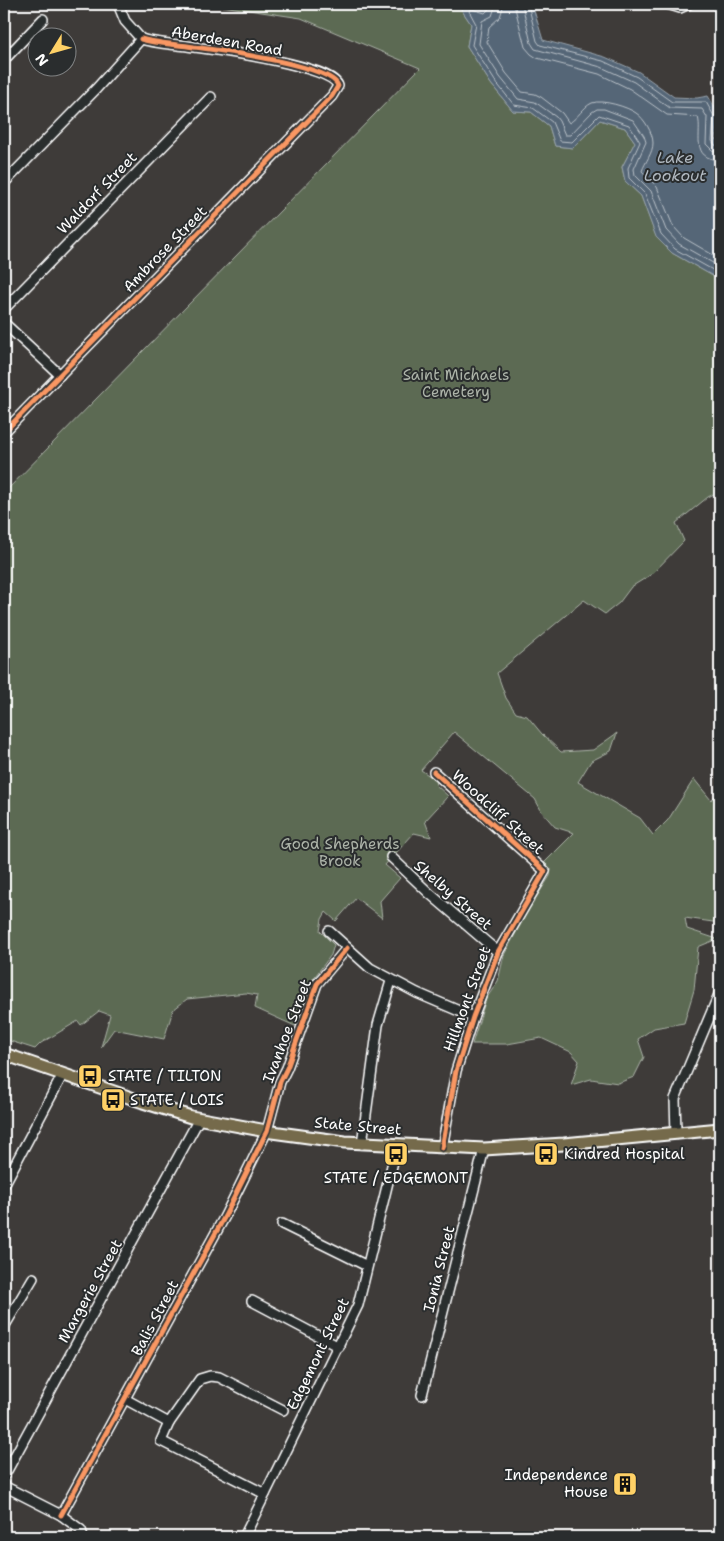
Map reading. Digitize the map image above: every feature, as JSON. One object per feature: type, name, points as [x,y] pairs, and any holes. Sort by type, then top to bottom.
[{"type":"main road","name":"State Street","points":[[4,1054],[142,1102],[199,1118],[267,1131],[362,1144],[484,1149],[651,1137],[676,1132],[720,1129]]},
{"type":"street","points":[[4,184],[96,90],[141,39],[125,21],[118,4]]},
{"type":"street","points":[[667,4],[680,8],[690,4]]},
{"type":"street","points":[[4,60],[43,19]]},
{"type":"street","name":"Aberdeen Road","points":[[141,39],[250,54],[312,70],[335,81]]},
{"type":"street","name":"Ambrose Street","points":[[4,432],[332,96],[338,86],[335,81]]},
{"type":"street","name":"Waldorf Street","points":[[4,309],[211,97]]},
{"type":"street","points":[[4,323],[60,375]]},
{"type":"street","name":"Woodcliff Street","points":[[434,772],[546,871]]},
{"type":"street","name":"Shelby Street","points":[[391,857],[428,893],[498,952]]},
{"type":"street","name":"Hillmont Street","points":[[442,1148],[456,1071],[473,1017],[498,952],[546,871]]},
{"type":"street","points":[[329,931],[370,968],[391,980],[473,1017]]},
{"type":"street","name":"Ivanhoe Street","points":[[267,1131],[280,1082],[287,1068],[317,984],[348,948]]},
{"type":"street","points":[[362,1144],[378,1026],[391,980]]},
{"type":"street","points":[[676,1132],[674,1099],[720,992]]},
{"type":"street","points":[[4,1185],[63,1074]]},
{"type":"street","name":"Margerie Street","points":[[4,1476],[199,1118]]},
{"type":"street","name":"Balis Street","points":[[61,1515],[225,1216],[267,1131]]},
{"type":"street","name":"Edgemont Street","points":[[244,1537],[358,1305],[397,1145]]},
{"type":"street","name":"Ionia Street","points":[[422,1395],[484,1149]]},
{"type":"street","points":[[282,1224],[367,1266]]},
{"type":"street","points":[[4,1327],[33,1278]]},
{"type":"street","points":[[252,1301],[339,1347]]},
{"type":"street","points":[[264,1494],[160,1441],[169,1423],[200,1379],[210,1376],[219,1377],[284,1410]]},
{"type":"street","points":[[125,1399],[169,1423]]},
{"type":"street","points":[[4,1486],[61,1515],[81,1530],[83,1537]]},
{"type":"green space","name":"Saint Michaels Cemetery","points":[[209,4],[471,4],[461,9],[471,24],[467,46],[491,84],[513,111],[531,112],[549,126],[555,146],[573,148],[600,120],[625,128],[635,142],[622,167],[625,181],[641,196],[656,236],[672,253],[720,280],[720,491],[708,497],[676,523],[684,541],[652,574],[631,587],[619,603],[605,614],[584,600],[497,673],[506,698],[516,713],[527,716],[561,752],[593,750],[617,733],[611,751],[591,761],[578,782],[640,818],[653,835],[668,820],[694,779],[711,800],[720,792],[720,923],[685,918],[687,929],[717,939],[698,947],[694,990],[684,1023],[654,1028],[638,1039],[644,1057],[634,1077],[618,1083],[591,1079],[571,1085],[579,1061],[571,1052],[541,1038],[507,1044],[472,1044],[486,999],[498,981],[504,955],[528,910],[550,876],[551,869],[544,863],[574,833],[555,827],[542,812],[535,799],[454,732],[421,770],[437,781],[436,785],[448,796],[425,821],[431,837],[414,833],[385,865],[400,878],[380,901],[382,918],[356,898],[336,921],[326,912],[322,919],[320,931],[334,945],[331,955],[313,979],[295,1026],[255,1008],[257,995],[246,993],[187,999],[173,1010],[164,1039],[114,1029],[101,1047],[110,1015],[99,1011],[81,1025],[78,1021],[41,1043],[35,1049],[4,1039],[4,493],[420,68],[301,18]]},
{"type":"water","name":"Lake Lookout","points":[[471,4],[483,9],[486,4],[532,4],[543,40],[605,57],[639,72],[674,97],[697,98],[708,96],[718,113],[716,139],[720,143],[720,280],[672,253],[656,237],[641,196],[625,181],[622,167],[635,142],[625,128],[600,120],[573,148],[555,146],[549,126],[531,112],[513,111],[491,84],[467,46],[471,24],[461,9]]},
{"type":"cycle path","points":[[4,432],[332,96],[338,86],[331,78],[296,65],[248,55],[141,39]]},
{"type":"cycle path","points":[[434,772],[545,871],[498,952],[473,1017],[456,1071],[442,1148]]},
{"type":"cycle path","points":[[61,1515],[225,1216],[267,1131],[280,1082],[287,1068],[317,984],[347,948]]},
{"type":"place","name":"STATE / TILTON","points":[[90,1076]]},
{"type":"place","name":"STATE / LOIS","points":[[113,1100]]},
{"type":"place","name":"STATE / EDGEMONT","points":[[396,1154]]},
{"type":"place","name":"Kindred Hospital","points":[[546,1154]]},
{"type":"place","name":"Independence House","points":[[625,1484]]},
{"type":"park label","name":"Good Shepherds Brook","points":[[340,852]]}]
